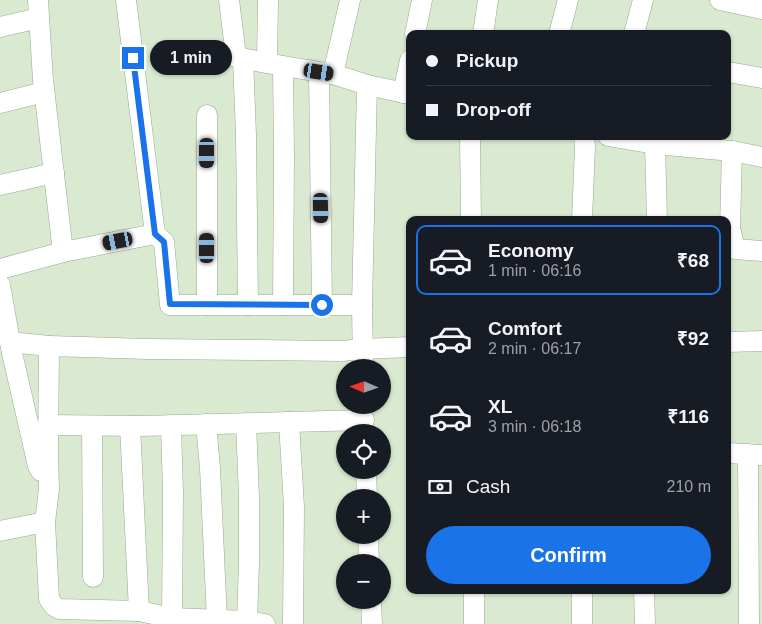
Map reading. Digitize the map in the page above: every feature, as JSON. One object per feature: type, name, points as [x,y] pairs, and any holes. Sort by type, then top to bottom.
[{"type":"street","points":[[126,0],[155,234],[164,242],[170,304],[362,305]]},
{"type":"street","points":[[229,0],[236,57],[326,73],[406,94]]},
{"type":"street","points":[[268,0],[284,157],[283,305]]},
{"type":"street","points":[[322,305],[326,73],[350,0]]},
{"type":"street","points":[[416,30],[422,0]]},
{"type":"street","points":[[484,30],[488,0]]},
{"type":"street","points":[[560,30],[568,0]]},
{"type":"street","points":[[635,30],[643,0]]},
{"type":"street","points":[[720,0],[762,9]]},
{"type":"street","points":[[0,27],[38,9],[44,92],[63,252]]},
{"type":"street","points":[[243,58],[248,305]]},
{"type":"street","points":[[731,73],[762,78]]},
{"type":"street","points":[[363,358],[362,305],[367,85]]},
{"type":"street","points":[[0,103],[44,92]]},
{"type":"street","points":[[207,115],[207,305]]},
{"type":"street","points":[[470,140],[470,216]]},
{"type":"street","points":[[632,140],[762,157]]},
{"type":"street","points":[[582,216],[585,142]]},
{"type":"street","points":[[655,144],[657,216]]},
{"type":"street","points":[[729,216],[732,152]]},
{"type":"street","points":[[0,185],[54,173]]},
{"type":"street","points":[[0,268],[63,252],[155,234]]},
{"type":"street","points":[[731,235],[735,249],[762,250]]},
{"type":"street","points":[[0,285],[10,342],[38,466],[49,489]]},
{"type":"street","points":[[731,342],[762,341]]},
{"type":"street","points":[[10,342],[49,346],[148,349],[342,352],[363,358],[406,348]]},
{"type":"street","points":[[49,346],[49,489],[46,522],[49,599],[59,609],[139,611],[172,618],[256,622],[249,563],[246,423]]},
{"type":"street","points":[[48,425],[171,426],[364,419]]},
{"type":"street","points":[[289,422],[294,507],[293,624]]},
{"type":"street","points":[[206,424],[216,620]]},
{"type":"street","points":[[92,426],[93,577]]},
{"type":"street","points":[[130,426],[139,611]]},
{"type":"street","points":[[171,426],[173,493],[172,618]]},
{"type":"street","points":[[731,453],[755,454],[749,624]]},
{"type":"street","points":[[0,531],[46,522]]},
{"type":"street","points":[[474,594],[474,624]]},
{"type":"street","points":[[582,594],[582,624]]},
{"type":"street","points":[[644,594],[644,624]]},
{"type":"street","points":[[371,609],[372,624]]},
{"type":"route","points":[[133,58],[155,234],[164,242],[170,304],[322,305]]}]
